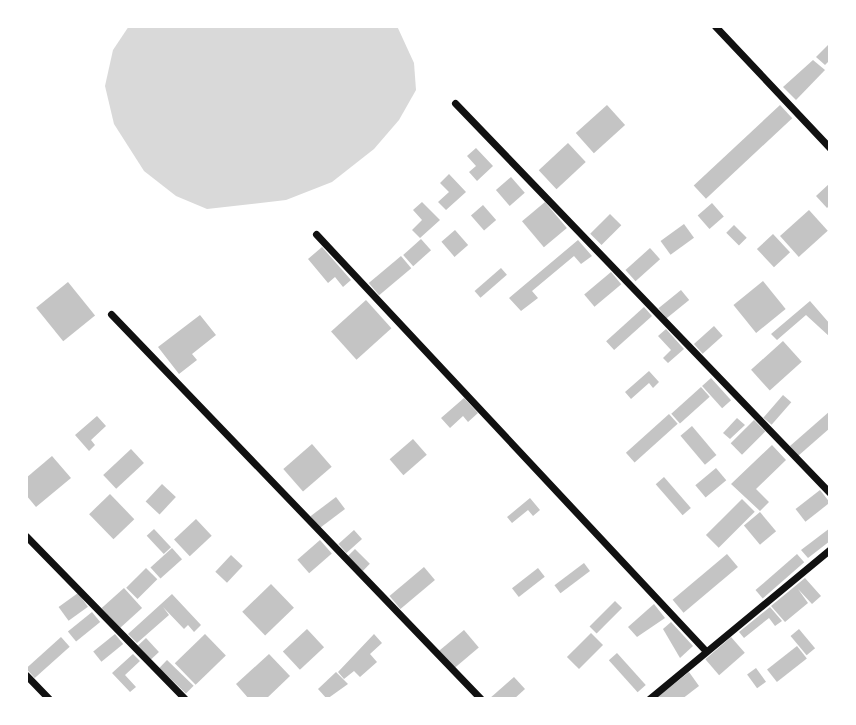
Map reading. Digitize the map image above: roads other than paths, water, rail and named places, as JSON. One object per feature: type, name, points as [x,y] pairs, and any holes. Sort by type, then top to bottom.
[{"type":"street","points":[[715,26],[830,148]]},
{"type":"street","points":[[455,103],[830,493]]},
{"type":"street","points":[[316,234],[704,649]]},
{"type":"street","points":[[111,314],[481,699]]},
{"type":"street","points":[[26,536],[185,699]]},
{"type":"street","points":[[649,699],[704,649],[830,549]]},
{"type":"street","points":[[26,675],[49,699]]}]
